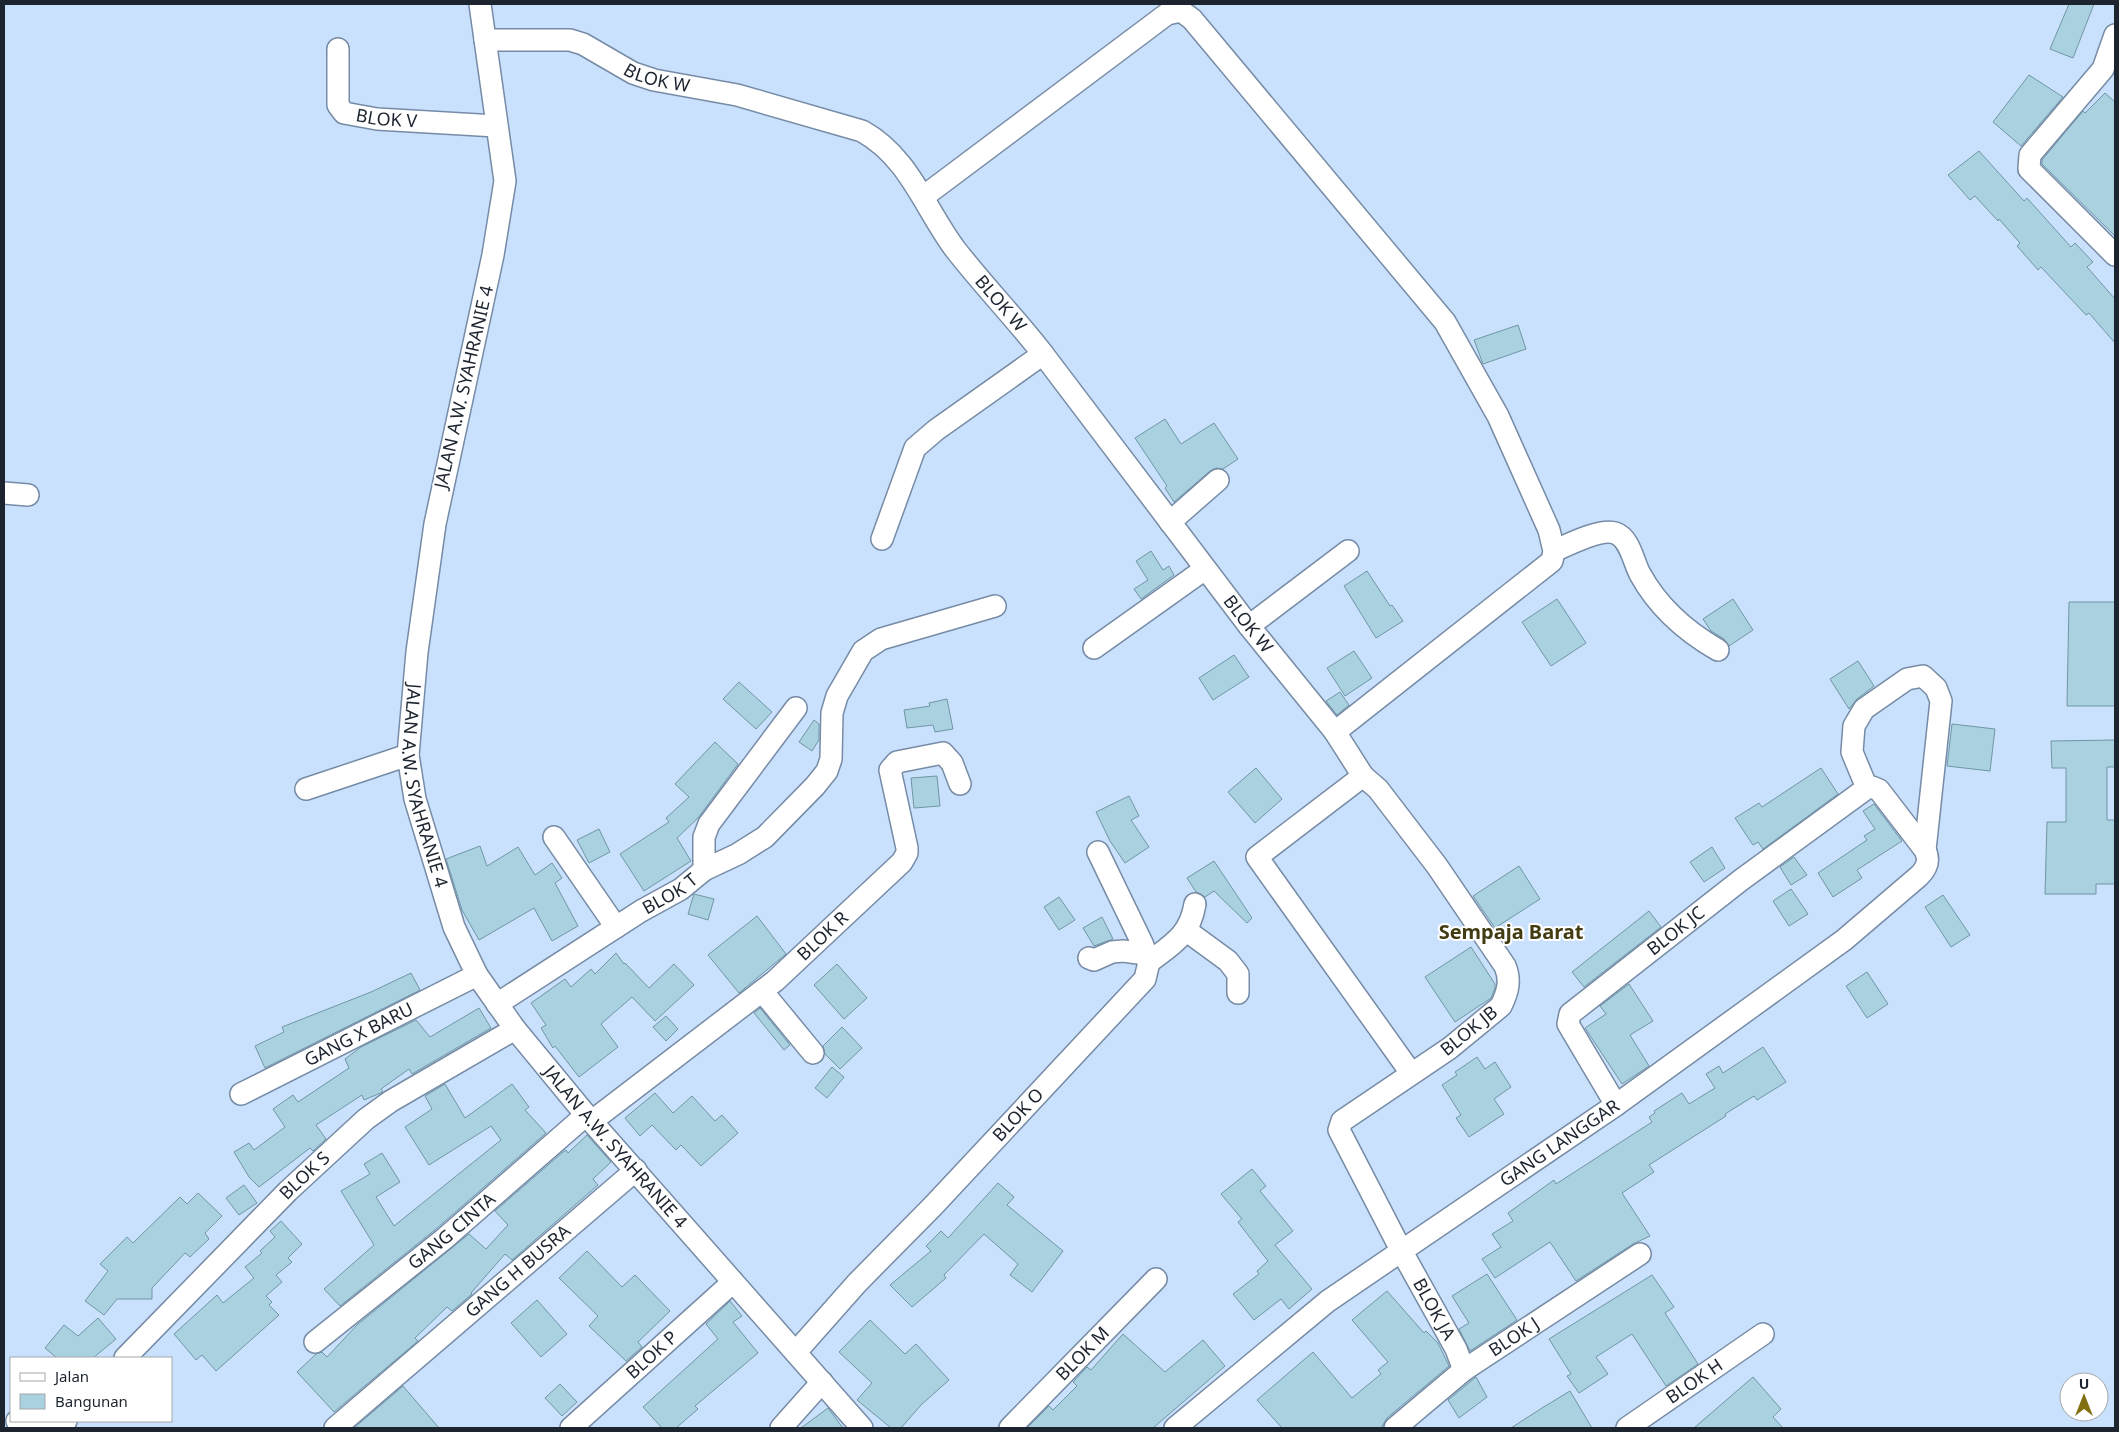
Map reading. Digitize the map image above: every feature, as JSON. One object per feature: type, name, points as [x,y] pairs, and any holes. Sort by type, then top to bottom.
[{"type":"street","name":"JALAN A.W. SYAHRANIE 4","points":[[480,4],[505,181],[501,214],[439,498],[417,652],[408,755],[415,799],[451,919],[477,975],[515,1030],[589,1118],[862,1428]]},
{"type":"street","points":[[923,197],[1166,14],[1182,11],[1187,14],[1445,322],[1498,416],[1549,530],[1554,551],[1552,561],[1335,732]]},
{"type":"street","points":[[2115,35],[2109,75],[2030,155],[2028,164],[2029,169],[2115,255]]},
{"type":"street","name":"BLOK W","points":[[486,40],[570,40],[583,44],[633,73],[654,80],[736,95],[862,131],[880,141],[896,157],[951,243],[979,280],[1017,320],[1044,354],[1205,569],[1335,732],[1371,782]]},
{"type":"street","name":"BLOK V","points":[[338,49],[338,105],[344,114],[377,119],[496,126]]},
{"type":"street","points":[[882,539],[916,448],[936,430],[1044,354]]},
{"type":"street","points":[[1170,522],[1218,480]]},
{"type":"street","points":[[4,492],[28,495]]},
{"type":"street","points":[[1554,551],[1601,532],[1614,532],[1625,540],[1639,573],[1657,602],[1694,636],[1718,650]]},
{"type":"street","points":[[1249,626],[1348,551]]},
{"type":"street","points":[[1094,648],[1205,569]]},
{"type":"street","points":[[704,870],[738,854],[765,837],[815,786],[827,771],[831,759],[832,713],[837,696],[863,651],[881,639],[995,606]]},
{"type":"street","name":"GANG LANGGAR","points":[[1174,1428],[1328,1301],[1616,1105],[1844,940],[1924,871],[1928,856],[1925,850],[1941,701],[1936,688],[1923,676],[1907,679],[1864,709],[1854,726],[1852,752],[1866,788]]},
{"type":"street","name":"BLOK T","points":[[498,1004],[616,927],[681,889],[704,870],[704,837],[709,824],[796,708]]},
{"type":"street","name":"BLOK R","points":[[589,1118],[762,991],[902,862],[907,853],[907,848],[890,770],[892,765],[897,762],[943,753],[952,763],[960,784]]},
{"type":"street","points":[[306,789],[408,755]]},
{"type":"street","points":[[1371,782],[1257,857],[1411,1073]]},
{"type":"street","name":"BLOK JB","points":[[1371,782],[1437,866],[1508,974],[1509,986],[1501,1006],[1450,1048],[1342,1121],[1339,1130],[1401,1250]]},
{"type":"street","points":[[1866,788],[1872,787],[1879,790],[1925,850]]},
{"type":"street","name":"BLOK JC","points":[[1616,1105],[1568,1024],[1570,1014],[1741,880],[1866,788]]},
{"type":"street","points":[[554,836],[616,927]]},
{"type":"street","points":[[1098,852],[1147,958]]},
{"type":"street","points":[[1147,958],[1187,931],[1193,917],[1195,904]]},
{"type":"street","points":[[1187,931],[1228,961],[1238,974],[1238,994]]},
{"type":"street","points":[[1089,958],[1094,960],[1112,952],[1123,951],[1147,958]]},
{"type":"street","name":"BLOK O","points":[[796,1352],[857,1283],[941,1198],[1132,994],[1145,979],[1147,958]]},
{"type":"street","name":"GANG X BARU","points":[[241,1094],[477,975]]},
{"type":"street","points":[[762,991],[813,1053]]},
{"type":"street","name":"BLOK S","points":[[126,1357],[288,1191],[366,1119],[391,1101],[515,1030]]},
{"type":"street","name":"GANG CINTA","points":[[315,1342],[589,1118]]},
{"type":"street","name":"GANG H BUSRA","points":[[335,1428],[401,1374],[636,1170]]},
{"type":"street","name":"BLOK JA","points":[[1401,1250],[1456,1349],[1464,1370]]},
{"type":"street","name":"BLOK J","points":[[1395,1428],[1464,1370],[1640,1254]]},
{"type":"street","name":"BLOK M","points":[[1010,1428],[1156,1279]]},
{"type":"street","name":"BLOK P","points":[[571,1428],[733,1282]]},
{"type":"street","name":"BLOK H","points":[[1626,1428],[1763,1334]]},
{"type":"street","points":[[781,1428],[822,1382]]},
{"type":"street","points":[[24,1422],[56,1427],[64,1422]]},
{"type":"building","points":[[2069,4],[2094,4],[2073,58],[2050,49]]},
{"type":"building","points":[[2029,75],[2063,97],[2021,146],[1993,122]]},
{"type":"building","points":[[2105,93],[2115,102],[2115,236],[2042,164],[2042,160],[2083,111],[2085,113]]},
{"type":"building","points":[[1979,151],[2024,201],[2027,198],[2071,247],[2075,243],[2093,262],[2087,267],[2115,299],[2115,343],[2089,313],[2086,315],[2041,267],[2038,270],[2017,246],[2020,243],[1999,219],[1998,221],[1975,196],[1970,200],[1948,175]]},
{"type":"building","points":[[1518,325],[1526,349],[1483,364],[1474,340]]},
{"type":"building","points":[[1165,419],[1181,444],[1214,423],[1238,459],[1223,469],[1216,468],[1210,471],[1174,502],[1165,488],[1167,486],[1135,438]]},
{"type":"building","points":[[1151,551],[1163,570],[1169,566],[1174,575],[1141,599],[1134,589],[1148,580],[1136,561]]},
{"type":"building","points":[[1367,571],[1390,606],[1392,605],[1403,621],[1376,638],[1344,586]]},
{"type":"building","points":[[1557,599],[1586,643],[1551,666],[1522,622]]},
{"type":"building","points":[[1733,599],[1753,630],[1729,646],[1724,639],[1711,631],[1703,619]]},
{"type":"building","points":[[2069,602],[2115,602],[2115,706],[2067,706]]},
{"type":"building","points":[[1354,651],[1372,678],[1345,696],[1327,668]]},
{"type":"building","points":[[1234,655],[1249,677],[1213,700],[1199,678]]},
{"type":"building","points":[[1858,661],[1874,686],[1857,699],[1849,709],[1830,679]]},
{"type":"building","points":[[739,682],[772,712],[756,729],[723,699]]},
{"type":"building","points":[[1340,692],[1349,705],[1337,715],[1326,701]]},
{"type":"building","points":[[947,699],[953,729],[935,732],[933,725],[907,728],[904,710],[930,706],[929,703]]},
{"type":"building","points":[[814,720],[819,724],[819,740],[812,751],[799,742]]},
{"type":"building","points":[[1952,724],[1995,729],[1990,771],[1947,766]]},
{"type":"building","points":[[2115,740],[2115,767],[2107,767],[2107,820],[2115,820],[2115,884],[2096,884],[2096,894],[2045,894],[2047,822],[2066,822],[2066,768],[2052,768],[2051,741]]},
{"type":"building","points":[[715,742],[738,764],[698,818],[677,838],[691,861],[644,891],[620,854],[669,822],[666,818],[689,797],[675,784]]},
{"type":"building","points":[[1256,768],[1282,799],[1255,823],[1228,792]]},
{"type":"building","points":[[1821,768],[1838,794],[1763,849],[1758,842],[1753,845],[1735,818],[1759,803],[1762,807]]},
{"type":"building","points":[[937,776],[940,806],[914,808],[911,778]]},
{"type":"building","points":[[1129,796],[1139,816],[1131,820],[1149,847],[1125,863],[1110,841],[1096,812]]},
{"type":"building","points":[[1874,804],[1902,841],[1857,870],[1862,878],[1833,897],[1818,873],[1867,840],[1864,836],[1875,829],[1863,811]]},
{"type":"building","points":[[599,829],[610,852],[589,863],[577,840]]},
{"type":"building","points":[[480,846],[487,866],[518,847],[535,875],[552,863],[562,878],[555,883],[578,926],[552,941],[534,908],[479,940],[462,910],[446,859]]},
{"type":"building","points":[[1712,847],[1725,868],[1704,882],[1690,862]]},
{"type":"building","points":[[1794,857],[1807,875],[1791,885],[1780,867]]},
{"type":"building","points":[[1214,861],[1252,918],[1247,923],[1214,891],[1205,897],[1196,892],[1187,878]]},
{"type":"building","points":[[1519,866],[1540,899],[1495,928],[1473,896]]},
{"type":"building","points":[[1791,889],[1808,914],[1789,926],[1773,901]]},
{"type":"building","points":[[694,894],[714,899],[708,920],[688,914]]},
{"type":"building","points":[[1943,895],[1970,935],[1951,947],[1925,907]]},
{"type":"building","points":[[1059,897],[1075,920],[1059,930],[1044,907]]},
{"type":"building","points":[[1649,911],[1661,927],[1584,987],[1572,972]]},
{"type":"building","points":[[757,916],[786,954],[739,993],[708,955]]},
{"type":"building","points":[[1102,917],[1113,939],[1094,946],[1083,928]]},
{"type":"building","points":[[1471,947],[1495,984],[1495,988],[1491,998],[1455,1022],[1425,977]]},
{"type":"building","points":[[616,953],[624,964],[649,988],[674,964],[694,985],[655,1021],[632,997],[601,1024],[618,1047],[579,1077],[555,1046],[553,1048],[541,1028],[546,1025],[531,1003],[565,979],[571,987],[591,969],[595,974]]},
{"type":"building","points":[[837,964],[867,998],[844,1019],[814,985]]},
{"type":"building","points":[[1867,972],[1888,1004],[1867,1018],[1846,986]]},
{"type":"building","points":[[411,973],[420,990],[265,1068],[255,1046],[284,1032],[282,1027],[371,992]]},
{"type":"building","points":[[1629,984],[1653,1021],[1630,1035],[1649,1066],[1622,1084],[1585,1028],[1606,1014],[1600,1006]]},
{"type":"building","points":[[479,1008],[491,1028],[412,1074],[409,1069],[381,1089],[383,1092],[364,1100],[362,1095],[316,1125],[326,1139],[313,1151],[310,1148],[259,1187],[249,1177],[234,1152],[249,1143],[254,1150],[285,1127],[273,1109],[293,1095],[298,1102],[349,1068],[345,1059],[361,1047],[416,1020],[430,1037]]},
{"type":"building","points":[[760,1008],[790,1045],[784,1050],[754,1013]]},
{"type":"building","points":[[666,1016],[678,1029],[666,1041],[653,1027]]},
{"type":"building","points":[[842,1027],[862,1048],[840,1069],[825,1054],[823,1046]]},
{"type":"building","points":[[1763,1047],[1786,1082],[1757,1100],[1754,1096],[1649,1165],[1654,1172],[1622,1193],[1650,1236],[1633,1244],[1576,1281],[1550,1242],[1495,1278],[1482,1259],[1501,1247],[1492,1234],[1513,1221],[1508,1213],[1554,1180],[1556,1184],[1652,1122],[1649,1117],[1655,1113],[1654,1111],[1682,1093],[1689,1104],[1715,1088],[1706,1074],[1719,1066],[1723,1073]]},
{"type":"building","points":[[1477,1057],[1485,1069],[1495,1062],[1511,1087],[1494,1099],[1504,1114],[1469,1137],[1456,1118],[1461,1115],[1442,1085],[1457,1075],[1455,1072]]},
{"type":"building","points":[[832,1067],[844,1077],[827,1098],[815,1088]]},
{"type":"building","points":[[445,1084],[465,1118],[512,1084],[529,1107],[525,1110],[546,1133],[436,1229],[340,1306],[324,1289],[374,1245],[341,1191],[370,1174],[364,1164],[382,1153],[400,1182],[376,1197],[394,1226],[501,1140],[491,1126],[429,1165],[405,1127],[432,1109],[425,1096]]},
{"type":"building","points":[[655,1093],[673,1113],[692,1096],[715,1121],[722,1115],[738,1133],[701,1166],[681,1145],[676,1150],[652,1125],[640,1136],[625,1118]]},
{"type":"building","points":[[587,1135],[611,1162],[593,1179],[598,1185],[512,1260],[505,1254],[472,1294],[452,1311],[447,1307],[415,1338],[418,1341],[334,1412],[297,1372],[316,1354],[322,1352],[327,1357],[357,1325],[469,1234],[486,1249],[508,1225],[495,1211],[563,1152],[566,1150],[568,1153]]},
{"type":"building","points":[[1252,1169],[1266,1186],[1260,1191],[1293,1231],[1275,1245],[1312,1289],[1289,1309],[1281,1299],[1254,1320],[1233,1294],[1259,1274],[1257,1271],[1268,1261],[1238,1222],[1242,1219],[1221,1194]]},
{"type":"building","points":[[998,1183],[1014,1197],[1007,1205],[1063,1251],[1032,1292],[1010,1275],[1018,1264],[984,1234],[944,1275],[946,1278],[912,1307],[890,1285],[931,1251],[926,1246],[941,1231],[948,1238]]},
{"type":"building","points":[[244,1185],[257,1203],[239,1215],[226,1198]]},
{"type":"building","points":[[198,1193],[222,1216],[205,1233],[209,1239],[190,1257],[185,1253],[152,1288],[152,1299],[117,1299],[104,1315],[85,1301],[108,1271],[100,1264],[127,1237],[133,1243],[180,1197],[187,1204]]},
{"type":"building","points":[[281,1221],[302,1244],[288,1258],[292,1262],[276,1275],[282,1282],[266,1296],[272,1302],[269,1305],[279,1315],[216,1371],[202,1355],[196,1360],[174,1334],[217,1295],[223,1303],[254,1278],[245,1267],[262,1253],[260,1251],[275,1237],[270,1231]]},
{"type":"building","points":[[587,1251],[622,1287],[635,1275],[670,1311],[638,1342],[642,1347],[626,1361],[589,1326],[598,1316],[559,1278]]},
{"type":"building","points":[[1487,1274],[1517,1320],[1470,1351],[1459,1329],[1469,1323],[1452,1296]]},
{"type":"building","points":[[1652,1275],[1674,1307],[1665,1313],[1698,1364],[1666,1386],[1632,1334],[1596,1357],[1608,1374],[1579,1393],[1567,1376],[1571,1374],[1549,1339]]},
{"type":"building","points":[[1387,1291],[1424,1333],[1426,1331],[1438,1343],[1449,1366],[1387,1418],[1381,1428],[1282,1428],[1257,1400],[1313,1352],[1352,1398],[1381,1374],[1378,1370],[1388,1362],[1352,1320]]},
{"type":"building","points":[[537,1300],[567,1334],[541,1357],[511,1323]]},
{"type":"building","points":[[730,1301],[742,1316],[733,1322],[758,1353],[695,1406],[698,1409],[676,1428],[662,1428],[643,1407],[718,1339],[706,1324]]},
{"type":"building","points":[[98,1318],[116,1339],[94,1357],[56,1357],[45,1348],[64,1325],[78,1336]]},
{"type":"building","points":[[870,1320],[905,1354],[916,1344],[949,1380],[921,1405],[901,1428],[891,1428],[857,1400],[872,1383],[839,1352]]},
{"type":"building","points":[[1123,1334],[1165,1372],[1203,1340],[1225,1366],[1153,1428],[1027,1428],[1049,1406],[1053,1410],[1077,1386],[1073,1382],[1087,1367],[1091,1370]]},
{"type":"building","points":[[1476,1377],[1487,1397],[1459,1418],[1448,1400]]},
{"type":"building","points":[[1753,1377],[1781,1409],[1773,1417],[1783,1428],[1694,1428]]},
{"type":"building","points":[[560,1384],[577,1402],[562,1416],[545,1398]]},
{"type":"building","points":[[403,1386],[439,1428],[354,1428]]},
{"type":"building","points":[[1570,1391],[1592,1428],[1511,1428],[1542,1408]]},
{"type":"building","points":[[828,1408],[843,1428],[801,1428]]},
{"type":"district","name":"Sempaja Barat","points":[[1511,932]]}]
